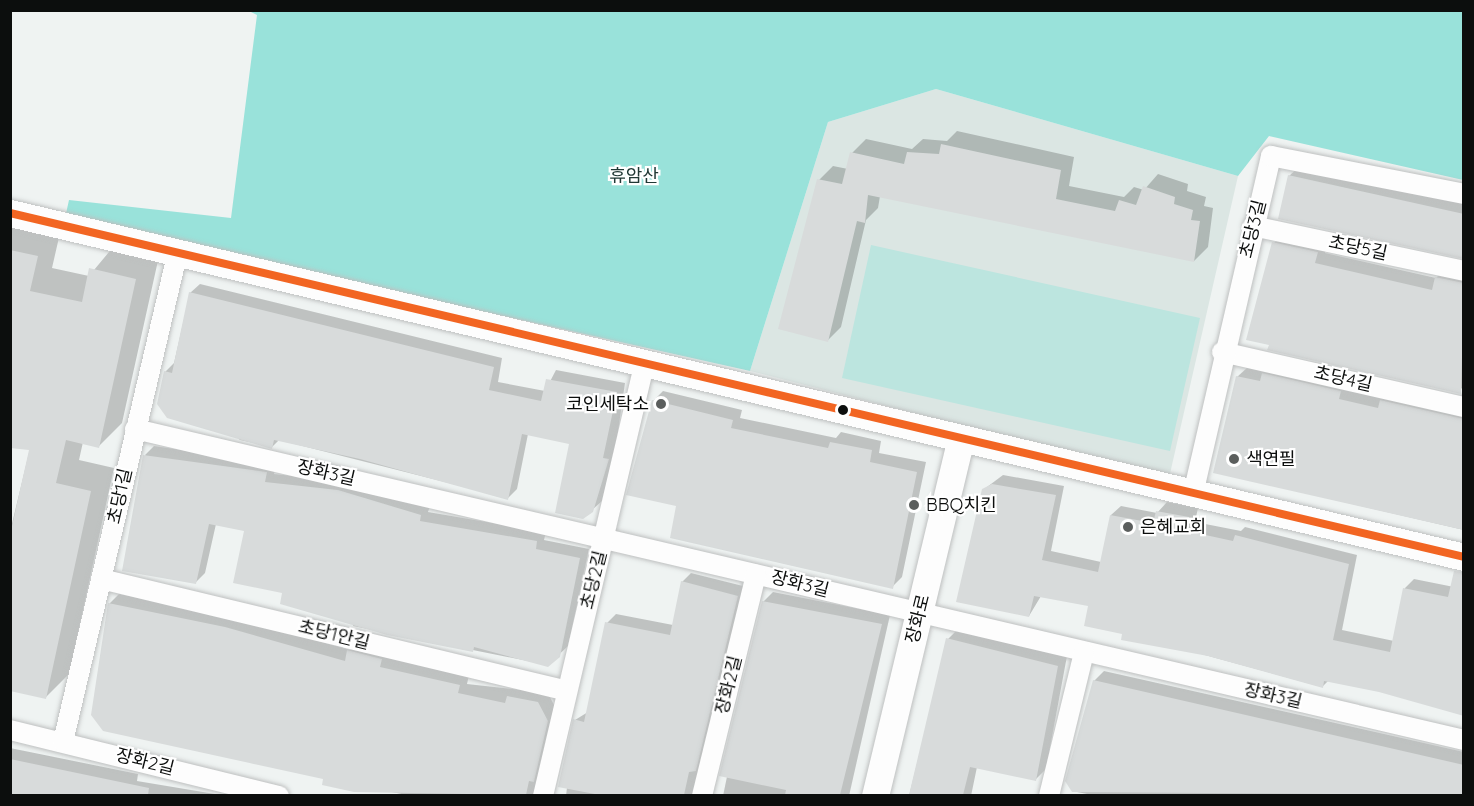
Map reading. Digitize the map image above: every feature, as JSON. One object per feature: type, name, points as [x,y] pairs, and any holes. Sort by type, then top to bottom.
[{"type":"street","name":"초당3길","points":[[1193,494],[1222,352],[1271,156],[1464,194]]},
{"type":"street","points":[[10,213],[178,251],[960,442],[1464,557]]},
{"type":"street","name":"초당5길","points":[[1253,226],[1464,270]]},
{"type":"street","name":"초당1길","points":[[63,742],[178,251]]},
{"type":"street","name":"초당4길","points":[[1222,352],[1464,407]]},
{"type":"street","name":"초당2길","points":[[543,795],[644,364]]},
{"type":"street","name":"장화3길","points":[[135,429],[1464,740]]},
{"type":"street","name":"장화로","points":[[875,795],[960,442]]},
{"type":"street","name":"장화2길","points":[[702,795],[756,574]]},
{"type":"street","name":"초당1안길","points":[[101,579],[567,691]]},
{"type":"street","points":[[1049,795],[1084,652]]},
{"type":"street","name":"장화2길","points":[[10,730],[279,795]]},
{"type":"shaded area","points":[[936,89],[1238,176],[1169,478],[750,371],[828,122]]},
{"type":"shaded area","points":[[871,245],[1200,318],[1170,451],[842,378]]},
{"type":"green space","name":"휴암산","points":[[249,11],[1463,11],[1463,180],[1269,136],[1238,176],[936,89],[828,122],[750,371],[65,218],[69,200],[231,218],[257,15]]},
{"type":"building","points":[[941,144],[1061,170],[1056,199],[1115,211],[1119,200],[1136,205],[1143,186],[1175,197],[1174,204],[1193,210],[1191,220],[1200,221],[1194,262],[868,195],[865,223],[857,221],[828,342],[778,329],[817,179],[842,184],[850,152],[904,164],[907,152],[939,154]]},
{"type":"building","points":[[1288,175],[1464,214],[1464,259],[1278,219]]},
{"type":"building","points":[[1272,242],[1318,252],[1315,263],[1432,290],[1435,277],[1464,283],[1461,394],[1267,350],[1269,345],[1246,340]]},
{"type":"building","points":[[10,250],[38,256],[30,291],[82,302],[89,268],[136,279],[99,448],[66,440],[56,483],[91,491],[46,699],[10,691],[10,535],[29,450],[10,448]]},
{"type":"building","points":[[189,292],[494,367],[489,390],[541,401],[546,379],[617,392],[603,458],[609,459],[593,512],[583,519],[555,513],[569,444],[522,434],[508,500],[360,459],[274,440],[272,449],[167,418],[157,404],[164,371],[172,373]]},
{"type":"building","points":[[1262,373],[1341,391],[1339,399],[1378,408],[1380,400],[1464,419],[1464,530],[1213,473],[1236,376],[1260,381]]},
{"type":"building","points":[[652,400],[733,420],[731,428],[828,448],[830,442],[872,450],[870,462],[917,472],[893,589],[670,538],[676,506],[626,495]]},
{"type":"building","points":[[143,455],[267,472],[265,482],[338,490],[421,515],[420,521],[537,541],[536,549],[580,558],[560,657],[548,667],[474,647],[473,652],[387,635],[280,604],[282,593],[233,583],[244,531],[209,524],[196,584],[122,571]]},
{"type":"building","points":[[992,484],[1056,495],[1042,560],[1098,572],[1110,515],[1153,523],[1156,511],[1189,517],[1187,531],[1233,541],[1235,535],[1349,564],[1333,640],[1390,652],[1403,588],[1448,597],[1454,571],[1464,572],[1464,716],[1379,692],[1324,681],[1323,688],[1208,656],[1121,640],[1122,634],[1084,626],[1088,606],[1034,596],[1029,617],[956,602],[982,489]]},
{"type":"building","points":[[681,581],[738,596],[696,771],[689,772],[684,795],[600,795],[558,787],[573,719],[584,722],[605,622],[670,635]]},
{"type":"building","points":[[762,601],[882,624],[840,795],[785,795],[786,790],[719,776]]},
{"type":"building","points":[[108,603],[225,627],[345,661],[347,650],[382,659],[380,667],[460,685],[458,693],[505,703],[507,696],[538,702],[548,721],[534,782],[529,781],[526,795],[354,792],[322,785],[323,779],[103,731],[91,715]]},
{"type":"building","points":[[946,638],[1058,666],[1036,781],[970,767],[963,795],[909,795]]},
{"type":"building","points":[[1093,680],[1464,765],[1464,795],[1072,792],[1065,781]]},
{"type":"building","points":[[10,759],[149,788],[148,795],[10,795]]},
{"type":"transit line","points":[[10,213],[1464,557]]},
{"type":"place","name":"코인세탁소","points":[[661,404]]},
{"type":"place","name":"색연필","points":[[1234,459]]},
{"type":"place","name":"BBQ치킨","points":[[914,505]]},
{"type":"place","name":"은혜교회","points":[[1128,527]]}]
